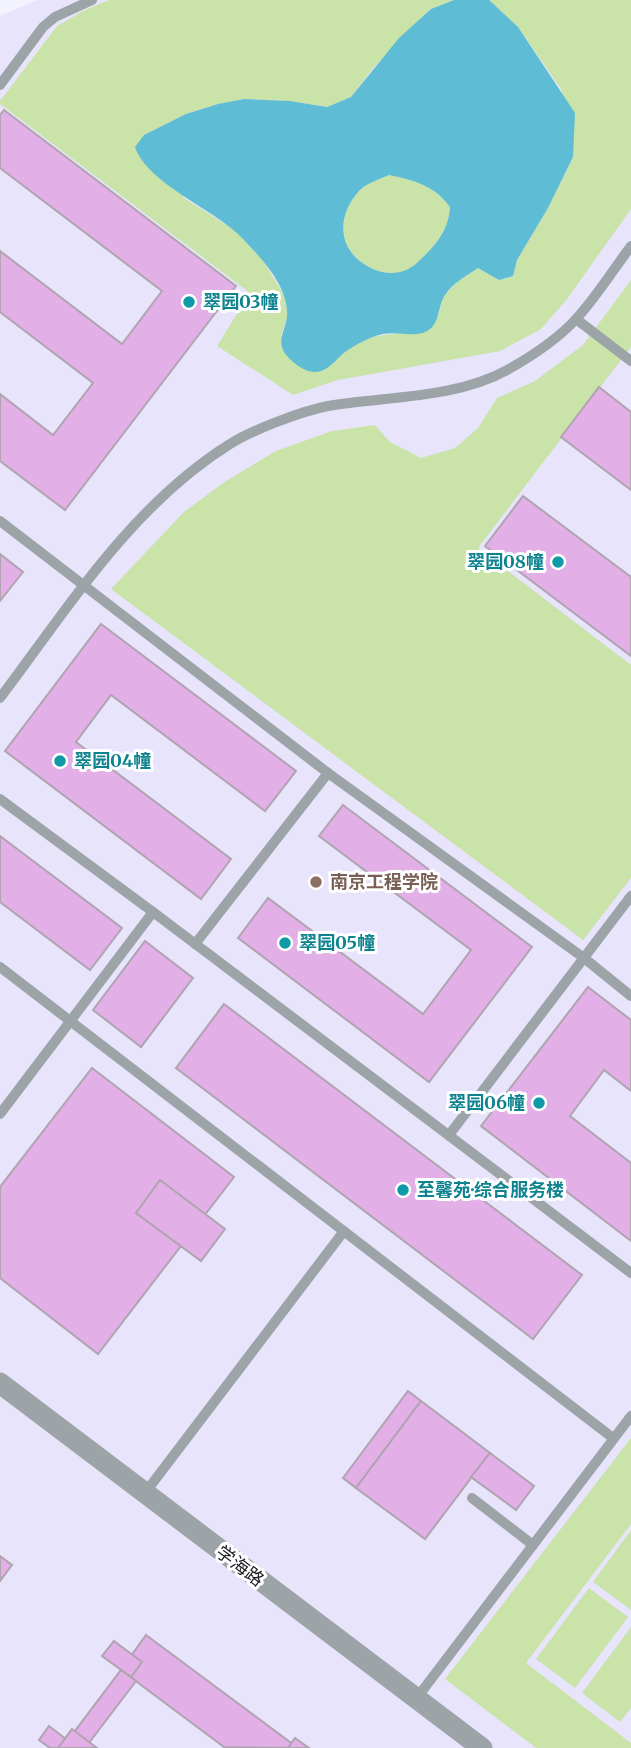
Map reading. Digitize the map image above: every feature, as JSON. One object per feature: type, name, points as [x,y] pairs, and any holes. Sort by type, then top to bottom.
[{"type":"street","name":"学海路","points":[[0,1383],[482,1748]]},
{"type":"lane","points":[[0,85],[43,27],[55,17],[92,0]]},
{"type":"lane","points":[[0,698],[133,526],[181,479],[231,443],[297,415],[325,407],[463,386],[508,369],[553,339],[576,319],[631,246]]},
{"type":"lane","points":[[576,319],[631,361]]},
{"type":"lane","points":[[0,521],[328,772],[584,958],[631,996]]},
{"type":"lane","points":[[195,944],[328,772]]},
{"type":"lane","points":[[0,799],[631,1273]]},
{"type":"lane","points":[[449,1135],[631,896]]},
{"type":"lane","points":[[0,1114],[153,912]]},
{"type":"lane","points":[[0,967],[613,1438]]},
{"type":"lane","points":[[145,1493],[344,1231]]},
{"type":"lane","points":[[416,1699],[631,1416]]},
{"type":"lane","points":[[472,1498],[533,1545]]},
{"type":"shaded area","name":"南京工程学院","points":[[37,0],[631,0],[631,1748],[0,1748],[0,16]]},
{"type":"green space","points":[[109,0],[454,0],[431,9],[374,67],[351,97],[327,107],[290,101],[244,99],[186,114],[144,135],[184,198],[236,231],[262,259],[286,298],[287,318],[281,336],[328,367],[350,348],[370,338],[391,334],[420,334],[439,313],[443,297],[457,282],[478,268],[499,280],[513,276],[517,260],[548,208],[573,157],[561,89],[518,27],[488,0],[631,0],[631,209],[567,299],[541,329],[500,351],[338,380],[293,395],[217,346],[250,293],[0,104],[57,26]]},
{"type":"green space","points":[[389,175],[423,185],[438,194],[450,207],[444,230],[430,250],[409,269],[390,273],[372,269],[355,257],[348,248],[343,229],[347,209],[360,190]]},
{"type":"green space","points":[[631,280],[631,347],[478,548],[631,665],[631,878],[583,940],[111,589],[184,512],[223,483],[276,451],[332,431],[375,425],[390,442],[421,458],[455,448],[478,428],[497,398],[535,381],[583,345]]},
{"type":"green space","points":[[631,1438],[631,1524],[526,1663],[631,1743],[631,1748],[536,1748],[445,1679]]},
{"type":"green space","points":[[631,1530],[631,1610],[593,1582]]},
{"type":"green space","points":[[589,1588],[628,1617],[575,1688],[536,1659]]},
{"type":"green space","points":[[631,1627],[631,1708],[620,1722],[582,1693]]},
{"type":"water","points":[[454,0],[489,0],[518,27],[575,113],[573,157],[548,208],[517,260],[513,276],[499,280],[478,268],[448,291],[436,322],[425,332],[378,335],[350,349],[324,370],[306,370],[290,359],[282,347],[286,305],[273,274],[231,228],[154,173],[142,161],[135,147],[144,135],[186,114],[218,104],[244,99],[290,101],[327,107],[351,97],[399,38],[431,9]],"holes":[[[389,175],[423,185],[438,194],[450,207],[446,225],[434,245],[413,266],[395,273],[377,270],[355,257],[348,248],[343,229],[347,209],[353,199],[363,188]]]},
{"type":"building","name":"翠园03幢","points":[[4,110],[236,286],[65,510],[0,461],[0,394],[53,435],[93,383],[0,312],[0,251],[122,344],[162,291],[0,168],[0,115]]},
{"type":"building","points":[[599,387],[631,412],[631,490],[561,437]]},
{"type":"building","name":"翠园08幢","points":[[523,496],[631,577],[631,656],[485,546]]},
{"type":"building","points":[[0,554],[23,572],[0,601]]},
{"type":"building","name":"翠园04幢","points":[[101,624],[296,771],[265,811],[111,695],[76,742],[231,859],[201,899],[5,751]]},
{"type":"building","name":"翠园05幢","points":[[343,805],[532,947],[429,1082],[238,938],[268,898],[423,1014],[471,950],[319,836]]},
{"type":"building","points":[[0,836],[122,928],[90,970],[0,902]]},
{"type":"building","points":[[145,941],[193,978],[141,1047],[93,1010]]},
{"type":"building","name":"翠园06幢","points":[[588,987],[631,1020],[631,1091],[604,1070],[570,1116],[631,1163],[631,1241],[481,1126]]},
{"type":"building","name":"至馨苑·综合服务楼","points":[[224,1004],[582,1275],[533,1339],[176,1068]]},
{"type":"building","points":[[92,1068],[234,1177],[98,1354],[0,1278],[0,1187]]},
{"type":"building","points":[[160,1180],[225,1229],[201,1261],[136,1213]]},
{"type":"building","points":[[408,1391],[421,1401],[356,1488],[343,1478]]},
{"type":"building","points":[[421,1401],[490,1453],[425,1539],[356,1488]]},
{"type":"building","points":[[490,1453],[534,1486],[516,1510],[471,1477]]},
{"type":"building","points":[[0,1556],[12,1565],[0,1581]]},
{"type":"building","points":[[146,1635],[298,1748],[224,1747],[121,1670]]},
{"type":"building","points":[[114,1641],[142,1662],[131,1677],[102,1656]]},
{"type":"building","points":[[121,1670],[136,1681],[85,1748],[62,1748]]},
{"type":"building","points":[[49,1726],[75,1746],[74,1748],[50,1748],[39,1740]]},
{"type":"building","points":[[72,1729],[97,1748],[58,1748]]},
{"type":"building","points":[[295,1738],[309,1748],[288,1748]]},
{"type":"place","name":"翠园03幢","points":[[189,302]]},
{"type":"place","name":"翠园08幢","points":[[558,562]]},
{"type":"place","name":"翠园04幢","points":[[60,761]]},
{"type":"place","name":"南京工程学院","points":[[316,882]]},
{"type":"place","name":"翠园05幢","points":[[285,943]]},
{"type":"place","name":"翠园06幢","points":[[539,1103]]},
{"type":"place","name":"至馨苑·综合服务楼","points":[[403,1190]]}]
